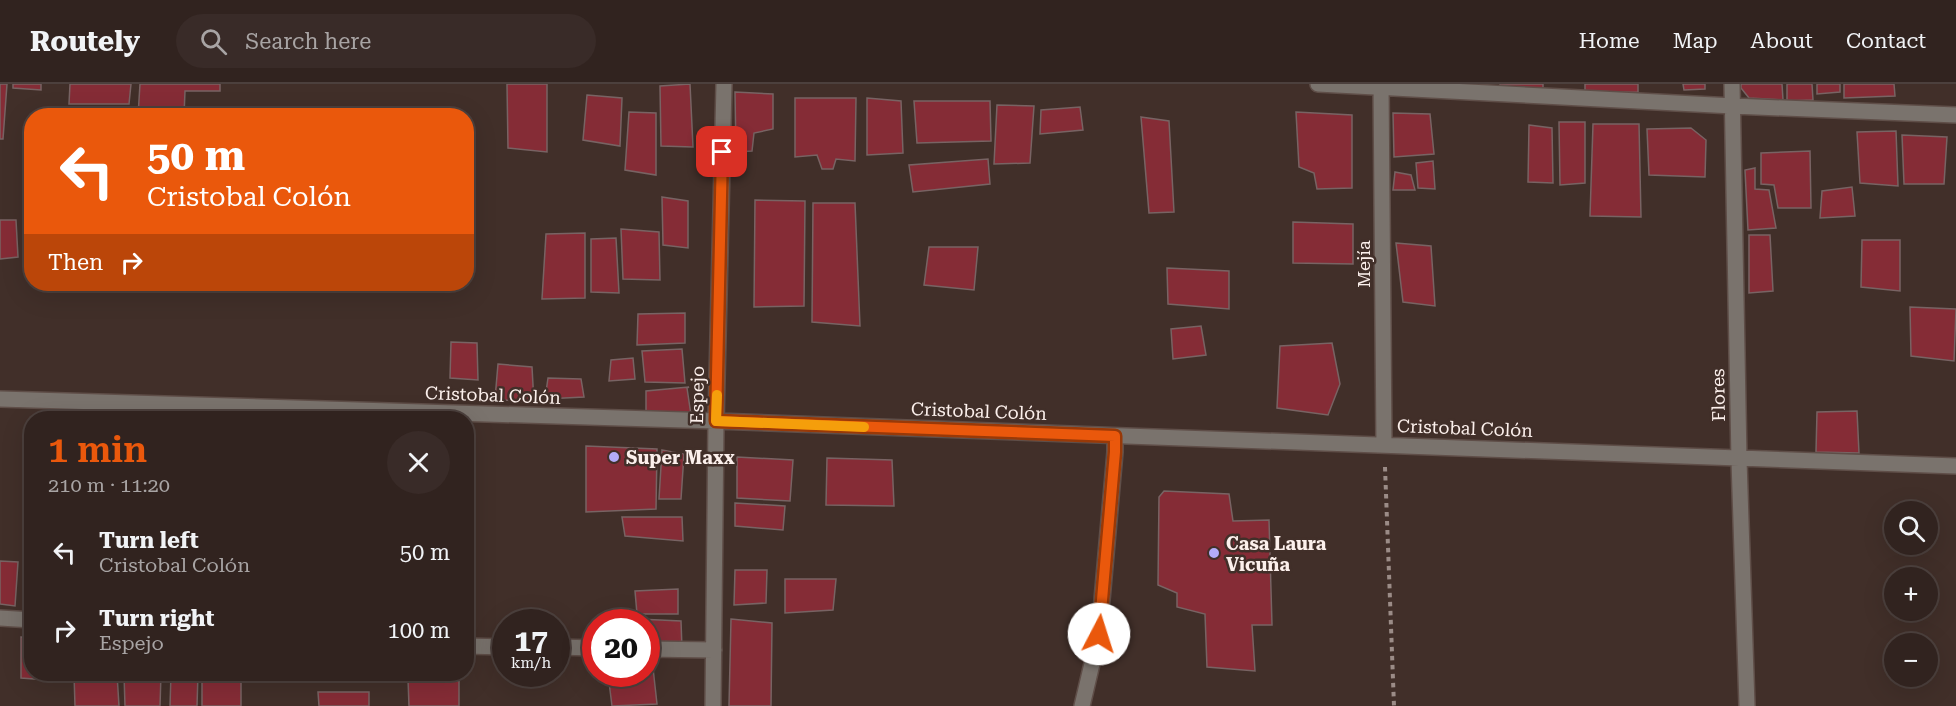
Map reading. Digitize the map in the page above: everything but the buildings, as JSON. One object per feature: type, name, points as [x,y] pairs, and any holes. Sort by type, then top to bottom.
[{"type":"street","name":"Espejo","points":[[713,706],[716,421],[724,84]]},
{"type":"street","points":[[1318,84],[1732,106],[1956,115]]},
{"type":"street","name":"Flores","points":[[1732,84],[1739,460],[1747,706]]},
{"type":"street","name":"Mejía","points":[[1381,86],[1384,445]]},
{"type":"street","name":"Cristobal Colón","points":[[0,399],[391,411]]},
{"type":"street","name":"Cristobal Colón","points":[[474,414],[1956,466]]},
{"type":"street","points":[[1082,706],[1099,634],[1115,436]]},
{"type":"street","points":[[0,618],[24,620]]},
{"type":"street","points":[[474,646],[492,647]]},
{"type":"street","points":[[660,649],[714,650]]},
{"type":"path","points":[[1384,445],[1394,706]]},
{"type":"slow traffic","points":[[717,395],[716,421],[864,427]]},
{"type":"place","name":"Super Maxx","points":[[614,457]]},
{"type":"place","name":"Casa Laura Vicuña","points":[[1214,553]]},
{"type":"route","points":[[722,152],[716,421],[1115,436],[1099,634]]}]
